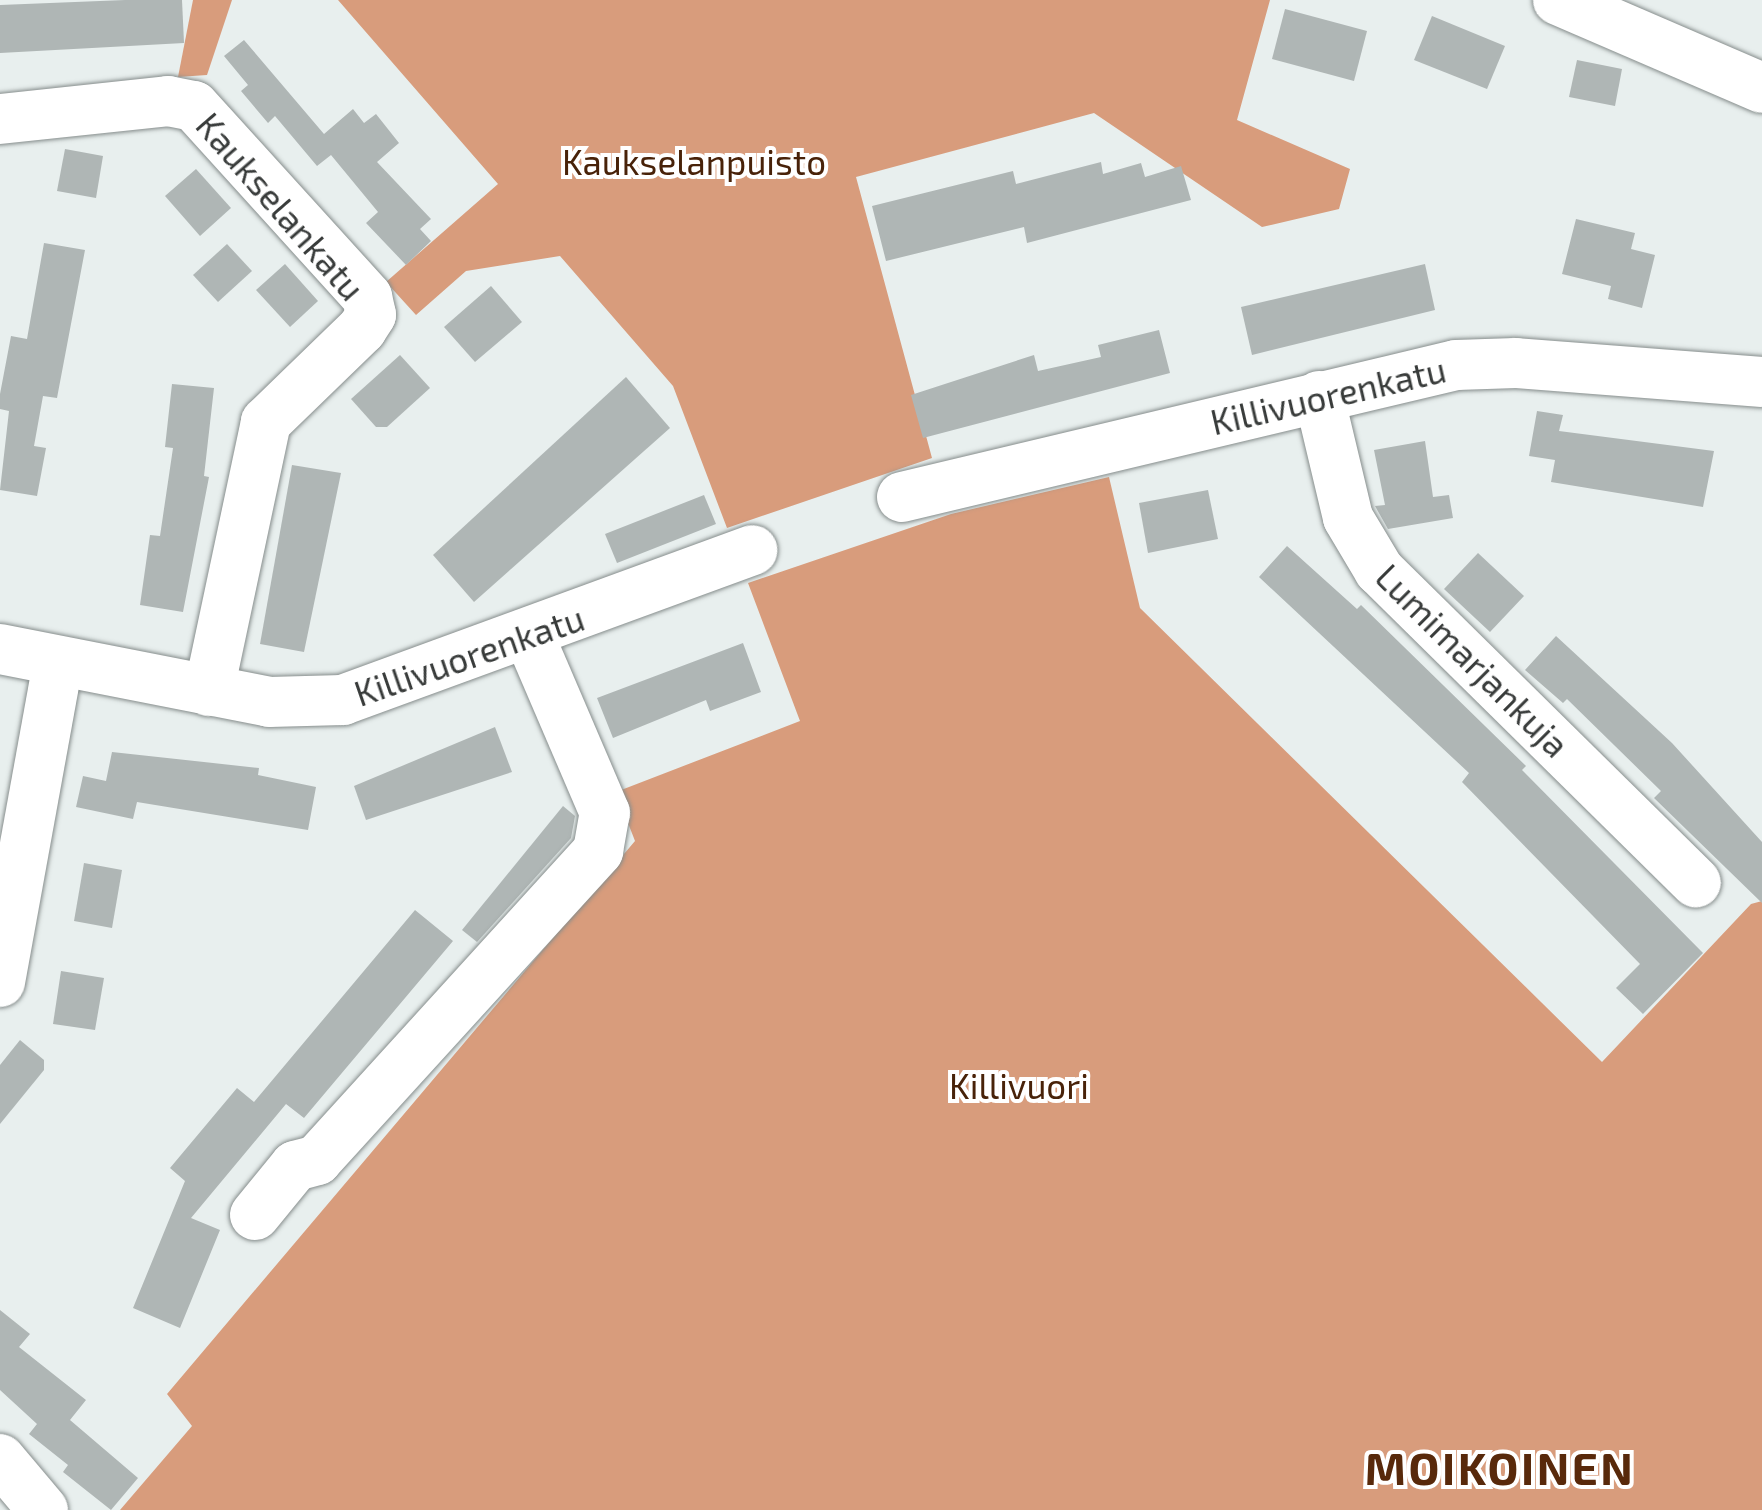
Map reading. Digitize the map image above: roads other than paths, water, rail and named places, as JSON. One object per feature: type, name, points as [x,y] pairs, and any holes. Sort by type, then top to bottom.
[{"type":"street","points":[[1558,0],[1762,88]]},
{"type":"street","name":"Kaukselankatu","points":[[0,119],[168,101],[194,106],[368,296],[371,315],[362,329],[262,431],[209,691]]},
{"type":"street","name":"Killivuorenkatu","points":[[902,497],[1456,365],[1516,363],[1762,382]]},
{"type":"street","name":"Lumimarjankuja","points":[[1319,396],[1348,518],[1379,570],[1696,883]]},
{"type":"street","name":"Killivuorenkatu","points":[[0,649],[269,702],[343,700],[528,636],[752,550]]},
{"type":"street","points":[[256,1215],[296,1166],[318,1160],[602,842],[605,813],[528,636]]},
{"type":"street","points":[[0,982],[58,662]]},
{"type":"street","points":[[0,1459],[44,1510]]},
{"type":"district","name":"MOIKOINEN","points":[[1500,1468]]},
{"type":"park label","name":"Kaukselanpuisto","points":[[694,161]]},
{"type":"park label","name":"Killivuori","points":[[1019,1085]]}]
